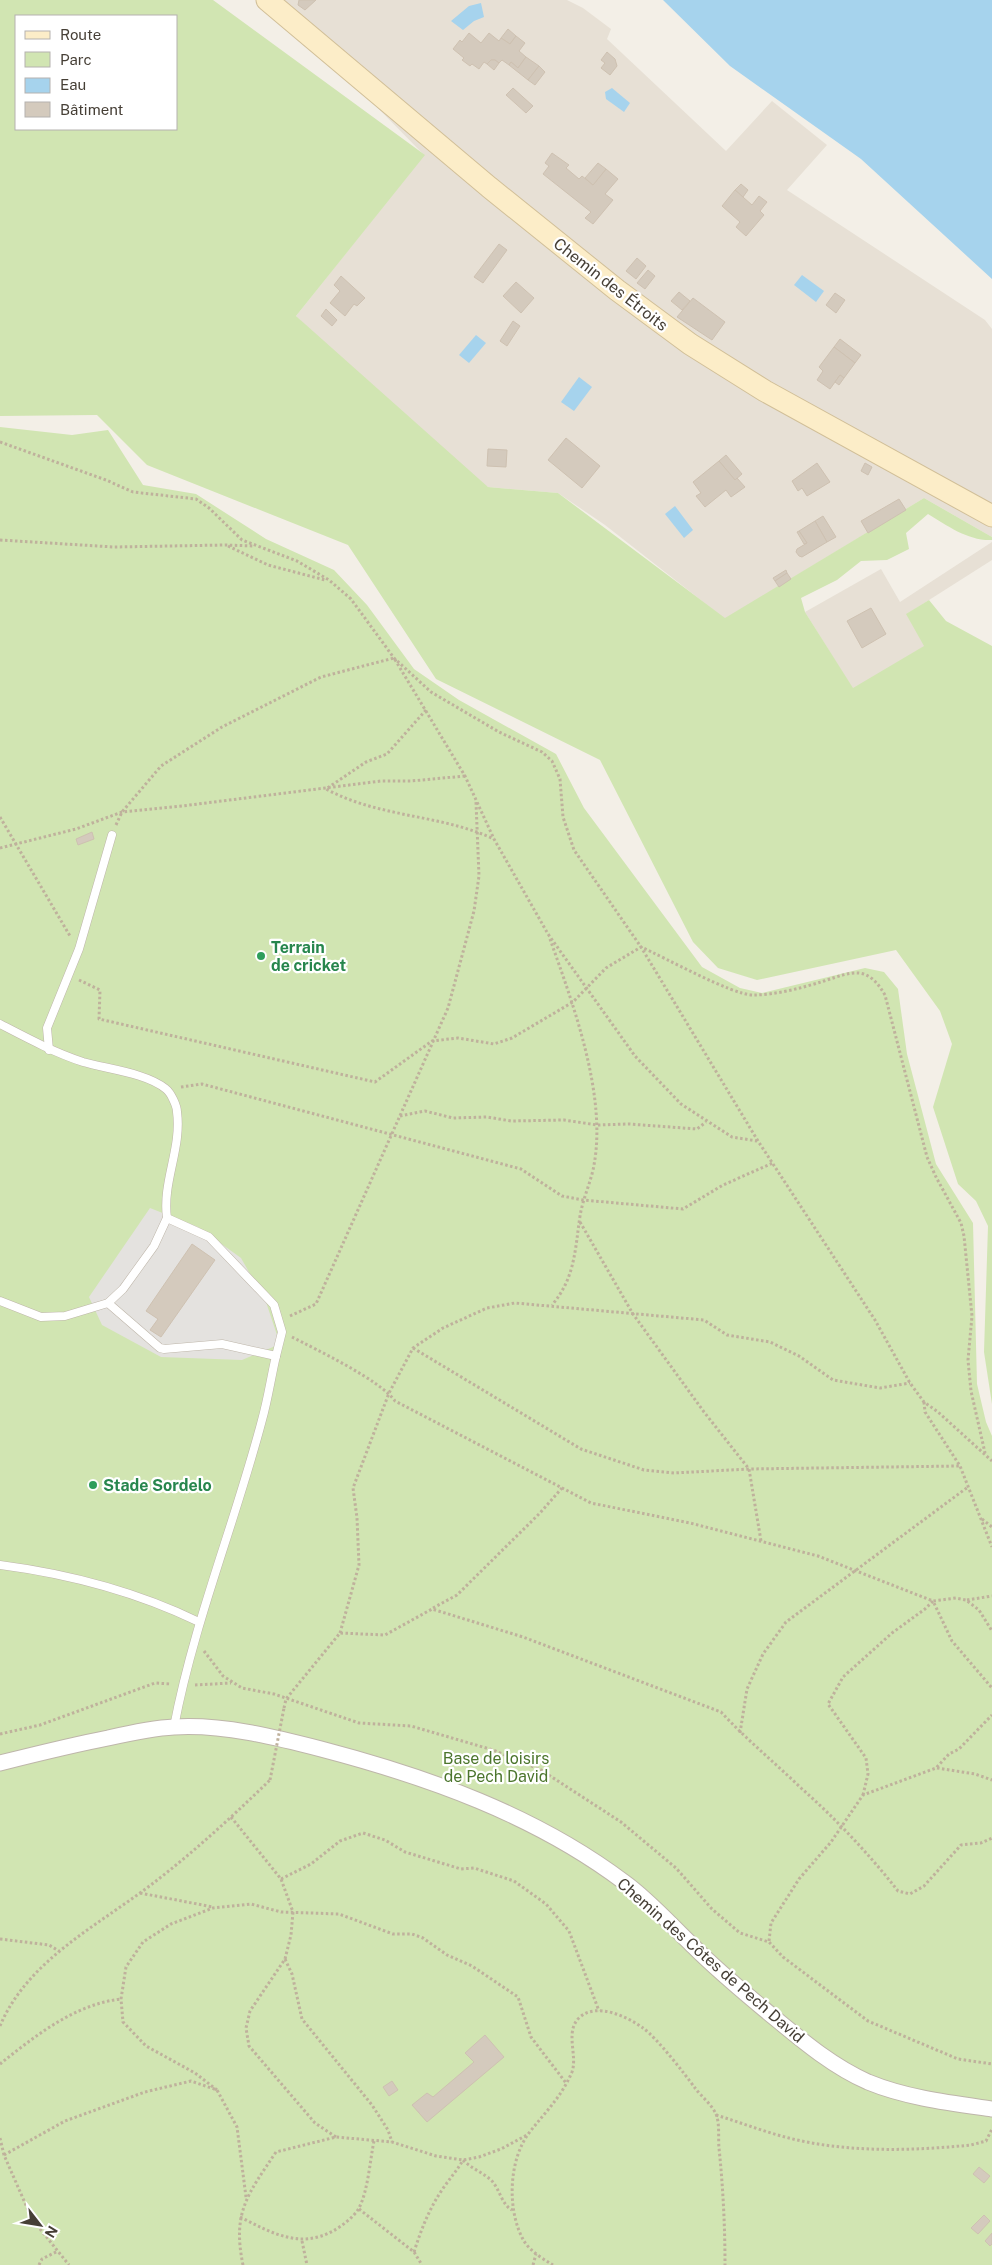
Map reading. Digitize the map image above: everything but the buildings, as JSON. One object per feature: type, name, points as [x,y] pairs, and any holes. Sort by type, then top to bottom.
[{"type":"main road","name":"Chemin des Étroits","points":[[266,0],[496,193],[617,290],[690,344],[765,391],[992,516]]},
{"type":"street","name":"Chemin des Côtes de Pech David","points":[[0,1763],[140,1731],[174,1727],[214,1728],[282,1739],[371,1762],[439,1784],[495,1807],[557,1838],[625,1882],[701,1955],[755,2002],[807,2045],[844,2069],[866,2081],[896,2092],[992,2109]]},
{"type":"lane","points":[[49,1050],[48,1028],[79,949],[112,835]]},
{"type":"lane","points":[[0,1024],[49,1050],[84,1062],[152,1080],[168,1089],[177,1110],[179,1129],[165,1200],[167,1218],[154,1246],[123,1289],[108,1303],[65,1316],[41,1317],[0,1301]]},
{"type":"lane","points":[[167,1218],[209,1237],[274,1305],[282,1332],[262,1419],[199,1622],[182,1685],[174,1727]]},
{"type":"lane","points":[[108,1303],[160,1348],[222,1344],[276,1356]]},
{"type":"lane","points":[[0,1565],[24,1568],[114,1588],[199,1622]]},
{"type":"path","points":[[0,442],[106,480],[133,492],[196,499],[209,508],[242,540],[297,561],[329,580],[351,599],[394,658],[426,710],[464,776],[494,839],[548,934],[635,1056],[681,1104],[706,1122],[732,1137],[758,1141]]},
{"type":"path","points":[[0,540],[114,547],[225,545],[258,547]]},
{"type":"path","points":[[225,545],[268,565],[329,580]]},
{"type":"path","points":[[112,835],[122,812],[161,766],[222,727],[322,677],[394,658]]},
{"type":"path","points":[[394,658],[431,692],[450,705],[499,732],[542,752],[552,761],[560,779],[562,817],[574,850],[641,946],[758,1141],[875,1320],[910,1383],[924,1402],[992,1461]]},
{"type":"path","points":[[326,789],[366,762],[387,754],[426,710]]},
{"type":"path","points":[[0,848],[76,829],[122,812],[381,781],[411,782],[464,776]]},
{"type":"path","points":[[326,789],[349,801],[478,831],[494,839]]},
{"type":"path","points":[[476,802],[479,876],[474,911],[448,1008],[432,1040],[392,1136],[316,1304],[290,1316],[282,1332],[389,1393],[395,1401],[591,1502],[690,1523],[818,1556],[932,1601],[956,1598],[966,1600],[992,1596]]},
{"type":"path","points":[[0,817],[73,942],[79,949]]},
{"type":"path","points":[[548,934],[573,1002],[591,1079],[597,1125],[594,1165],[583,1200],[571,1274],[561,1294],[552,1305]]},
{"type":"path","points":[[69,974],[100,990],[99,1019],[375,1082],[432,1040],[458,1038],[494,1044],[512,1038],[573,1002],[606,968],[641,946]]},
{"type":"path","points":[[641,946],[745,994],[777,992],[854,972],[870,977],[881,988],[885,995],[927,1157],[961,1223],[967,1255],[972,1316],[968,1360],[971,1391],[985,1454]]},
{"type":"path","points":[[168,1089],[202,1084],[521,1169],[562,1196],[583,1200],[683,1209],[723,1185],[772,1163]]},
{"type":"path","points":[[400,1116],[425,1111],[453,1118],[487,1117],[511,1121],[564,1120],[597,1125],[629,1124],[696,1129],[706,1122]]},
{"type":"path","points":[[580,1222],[633,1314],[704,1412],[749,1469],[761,1541]]},
{"type":"path","points":[[0,2026],[7,2010],[26,1982],[59,1951],[140,1893],[232,1817],[270,1780],[286,1698],[340,1633],[359,1564],[357,1518],[353,1488],[389,1393],[413,1348],[443,1328],[488,1308],[515,1303],[552,1305],[704,1320],[727,1335],[770,1342],[799,1356],[834,1380],[880,1388],[910,1383]]},
{"type":"path","points":[[413,1348],[581,1449],[644,1470],[674,1473],[749,1469],[960,1466]]},
{"type":"path","points":[[924,1402],[925,1412],[960,1466],[992,1547]]},
{"type":"path","points":[[740,1733],[747,1689],[764,1654],[786,1622],[968,1487]]},
{"type":"path","points":[[340,1633],[385,1635],[457,1595],[540,1513],[562,1488]]},
{"type":"path","points":[[982,1518],[992,1527]]},
{"type":"path","points":[[966,1600],[978,1610],[992,1631]]},
{"type":"path","points":[[932,1601],[952,1642],[992,1688]]},
{"type":"path","points":[[769,1942],[771,1923],[799,1879],[831,1842],[840,1826],[863,1795],[868,1774],[866,1758],[828,1704],[843,1677],[892,1633],[925,1609],[932,1601]]},
{"type":"path","points":[[432,1609],[523,1637],[721,1712],[740,1733],[802,1788],[840,1826],[898,1890],[910,1894],[924,1886],[961,1845],[981,1843],[992,1838]]},
{"type":"path","points":[[193,1645],[207,1652],[224,1676],[242,1688],[274,1694],[359,1723],[411,1726],[493,1750],[541,1770],[621,1822],[676,1868],[712,1909],[740,1933],[769,1942],[783,1957],[868,2021],[958,2059],[992,2064]]},
{"type":"path","points":[[0,1734],[40,1724],[156,1684],[232,1683]]},
{"type":"path","points":[[863,1795],[936,1768],[949,1754],[959,1749],[992,1715]]},
{"type":"path","points":[[936,1768],[975,1774],[992,1780]]},
{"type":"path","points":[[232,1817],[281,1879],[293,1912],[291,1935],[285,1959],[250,2011],[246,2028],[249,2046],[315,2123],[336,2137]]},
{"type":"path","points":[[281,1879],[311,1864],[340,1841],[363,1833],[385,1840],[405,1852],[460,1868],[474,1868],[514,1881],[546,1904],[569,1931],[598,2011]]},
{"type":"path","points":[[140,1893],[213,1908]]},
{"type":"path","points":[[246,2197],[237,2128],[216,2090],[195,2073],[146,2046],[123,2022],[121,1999],[126,1968],[143,1942],[171,1924],[213,1908],[251,1904],[280,1912],[339,1914],[392,1934],[412,1934],[423,1938],[447,1955],[472,1966],[518,1997],[531,2037],[566,2083]]},
{"type":"path","points":[[0,1939],[48,1945],[59,1951]]},
{"type":"path","points":[[285,1959],[292,1974],[302,2019],[372,2105],[388,2130],[392,2142]]},
{"type":"path","points":[[0,2064],[71,2014],[121,1999]]},
{"type":"path","points":[[243,2265],[240,2249],[240,2217],[246,2197],[276,2152],[336,2137],[392,2142],[436,2156],[463,2160],[479,2157],[501,2149],[528,2134],[551,2109],[573,2070],[574,2028],[581,2017],[598,2011],[621,2016],[644,2029],[684,2073],[716,2115],[724,2210],[725,2265]]},
{"type":"path","points":[[4,2155],[65,2121],[145,2092],[191,2081],[216,2090]]},
{"type":"path","points":[[716,2115],[786,2137],[821,2144],[877,2149],[972,2145],[986,2141],[992,2129]]},
{"type":"path","points":[[528,2134],[516,2163],[512,2210],[525,2243],[536,2254],[553,2265]]},
{"type":"path","points":[[0,2138],[4,2155],[32,2219],[69,2265]]},
{"type":"path","points":[[240,2217],[270,2232],[302,2241],[320,2238],[340,2227],[359,2209],[374,2140]]},
{"type":"path","points":[[463,2160],[490,2179],[499,2190],[507,2208],[512,2210]]},
{"type":"path","points":[[414,2252],[430,2211],[442,2189],[457,2172],[463,2160]]},
{"type":"path","points":[[359,2209],[414,2252],[422,2265]]},
{"type":"path","points":[[302,2241],[307,2265]]},
{"type":"path","points":[[39,2265],[42,2259],[58,2251]]},
{"type":"path","points":[[533,2265],[536,2254]]},
{"type":"shaded area","points":[[272,0],[567,0],[583,8],[611,29],[607,39],[726,151],[772,101],[827,145],[787,190],[985,320],[992,329],[992,537],[924,498],[725,619],[605,525],[558,493],[488,487],[435,453],[296,316],[424,155]]},
{"type":"shaded area","points":[[992,542],[992,560],[907,614],[925,646],[853,689],[805,612],[881,569],[900,602]]},
{"type":"shaded area","points":[[150,1208],[198,1227],[241,1258],[266,1302],[280,1344],[242,1360],[161,1357],[102,1325],[89,1297]]},
{"type":"green space","points":[[0,0],[213,0],[425,155],[296,316],[488,487],[558,493],[725,618],[924,498],[992,537],[992,540],[983,540],[966,535],[928,514],[906,533],[909,549],[887,560],[861,561],[837,580],[801,598],[805,612],[853,688],[924,646],[906,614],[929,600],[946,621],[992,646],[992,1404],[984,1352],[988,1226],[976,1201],[958,1184],[933,1107],[952,1044],[940,1011],[896,950],[757,980],[718,968],[693,942],[600,760],[436,679],[348,545],[147,465],[97,415],[0,416]]},
{"type":"green space","name":"Base de loisirs de Pech David","points":[[0,427],[72,435],[108,430],[143,485],[196,494],[266,539],[334,570],[367,605],[414,669],[459,700],[556,754],[584,808],[702,967],[740,988],[762,993],[865,968],[884,972],[898,989],[907,1054],[936,1164],[973,1223],[977,1384],[986,1422],[992,1436],[992,2265],[0,2265]]},
{"type":"water","points":[[663,0],[992,0],[992,279],[861,159],[730,66]]},
{"type":"water","points":[[481,3],[484,17],[474,21],[463,30],[451,21],[469,6]]},
{"type":"water","points":[[612,88],[630,103],[624,112],[606,99],[605,92]]},
{"type":"water","points":[[802,275],[824,291],[816,302],[794,285]]},
{"type":"water","points":[[476,335],[486,343],[469,363],[459,355]]},
{"type":"water","points":[[579,377],[592,387],[574,411],[561,402]]},
{"type":"water","points":[[675,506],[693,530],[684,538],[665,514]]},
{"type":"place","name":"Terrain de cricket","points":[[261,956]]},
{"type":"place","name":"Stade Sordelo","points":[[93,1485]]}]
